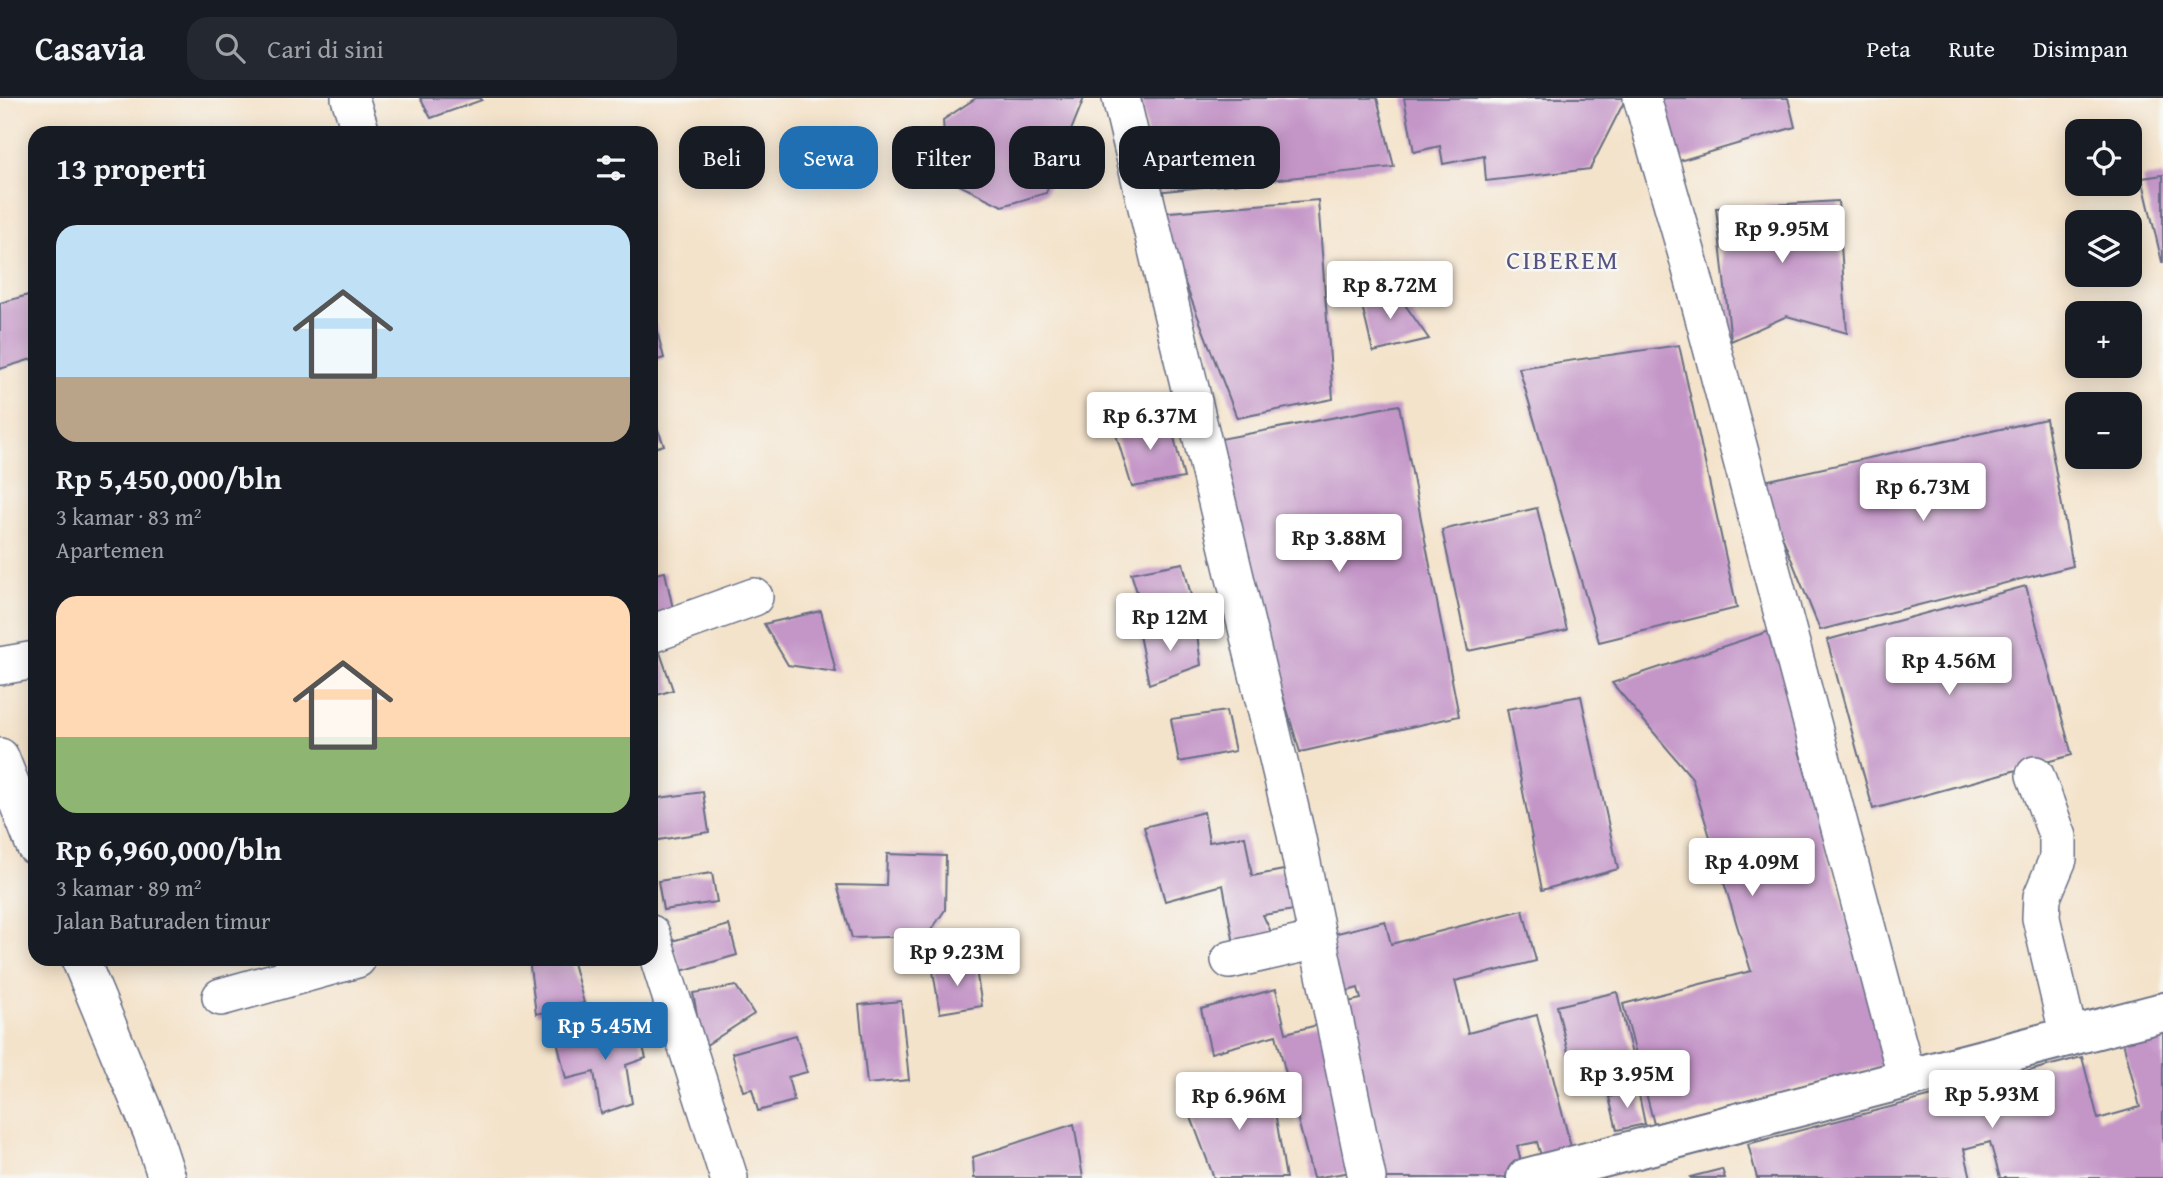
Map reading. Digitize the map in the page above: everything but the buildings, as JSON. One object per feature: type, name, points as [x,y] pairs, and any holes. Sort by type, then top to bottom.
[{"type":"main road","points":[[1526,1178],[2163,1012]]},
{"type":"street","points":[[350,98],[359,126]]},
{"type":"street","points":[[1121,98],[1296,834],[1367,1178]]},
{"type":"street","points":[[1642,98],[1688,258],[1907,1079]]},
{"type":"street","points":[[658,631],[754,597]]},
{"type":"street","points":[[0,666],[28,661]]},
{"type":"street","points":[[0,757],[28,828]]},
{"type":"street","points":[[2035,775],[2057,837],[2058,859],[2042,897],[2041,918],[2069,1037]]},
{"type":"street","points":[[1230,960],[1318,940]]},
{"type":"street","points":[[658,956],[729,1178]]},
{"type":"street","points":[[83,966],[152,1132],[167,1178]]},
{"type":"street","points":[[221,997],[291,968]]},
{"type":"district","name":"CIBEREM","points":[[1563,260]]}]
